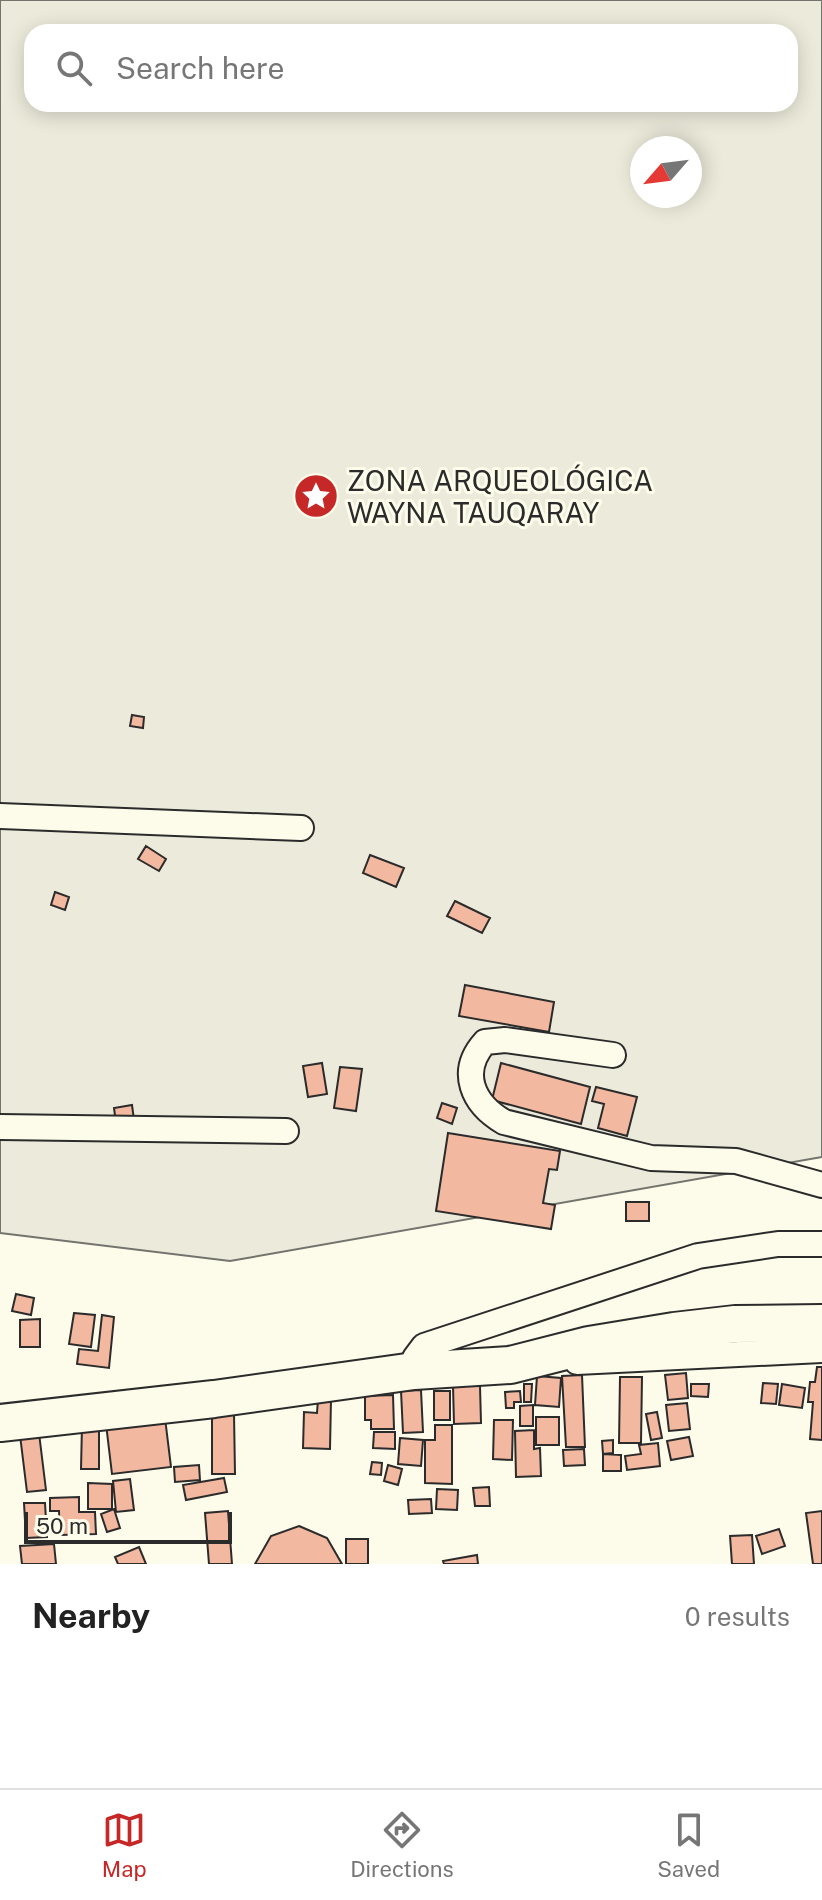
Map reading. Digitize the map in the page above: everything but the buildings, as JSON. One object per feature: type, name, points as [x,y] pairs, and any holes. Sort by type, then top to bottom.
[{"type":"main road","points":[[0,1423],[214,1399],[414,1371],[510,1365],[589,1345],[674,1331],[735,1324],[822,1323]]},
{"type":"street","points":[[0,816],[301,828]]},
{"type":"street","points":[[613,1055],[505,1040],[485,1042],[473,1055],[470,1079],[485,1111],[504,1122],[651,1158],[736,1161],[822,1185]]},
{"type":"street","points":[[0,1127],[286,1131]]},
{"type":"street","points":[[414,1371],[415,1358],[424,1346],[698,1256],[778,1244],[822,1244]]},
{"type":"street","points":[[510,1365],[822,1350]]},
{"type":"shaded area","points":[[0,0],[822,0],[822,1157],[230,1261],[0,1233]]},
{"type":"place","name":"ZONA ARQUEOLÓGICA WAYNA TAUQARAY","points":[[316,496]]}]
